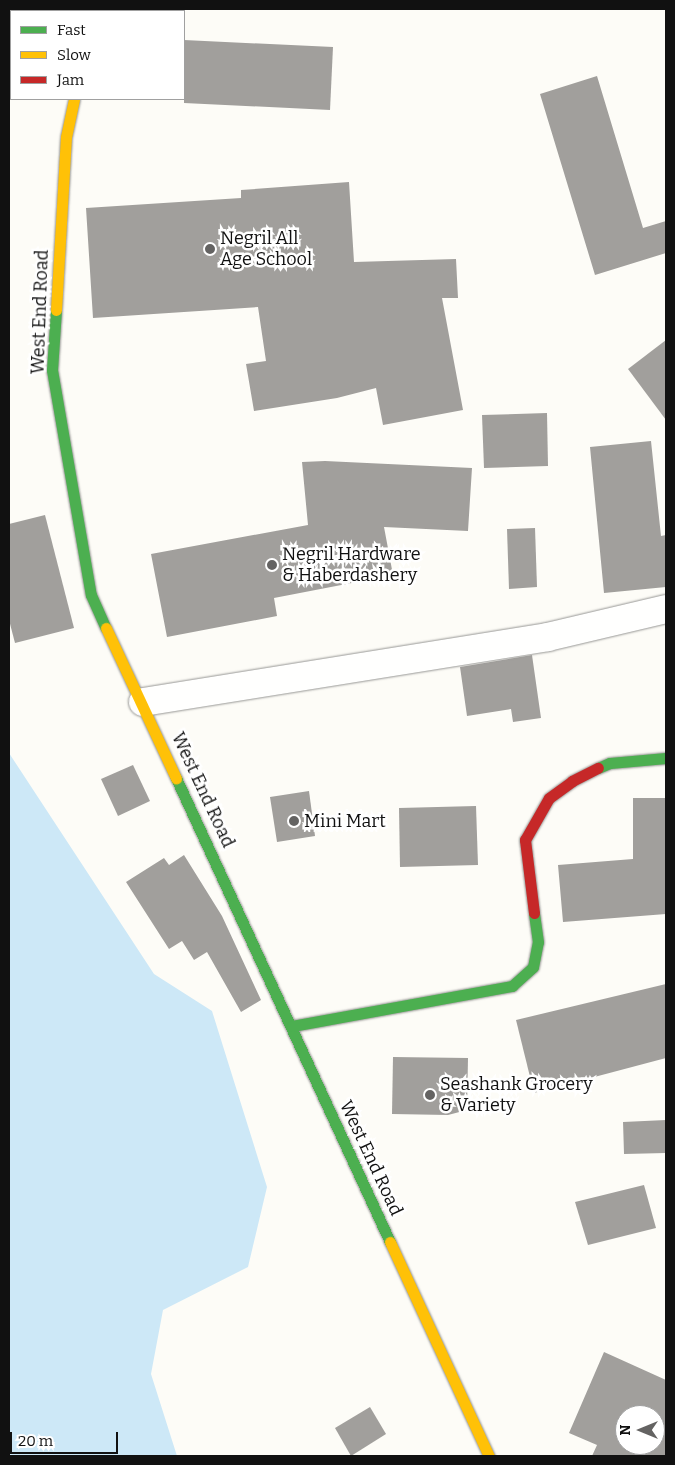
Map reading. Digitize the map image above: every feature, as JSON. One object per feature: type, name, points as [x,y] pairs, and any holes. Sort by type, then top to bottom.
[{"type":"main road","name":"West End Road","points":[[74,100],[66,137],[52,370],[91,595],[143,702],[489,1456]]},
{"type":"main road","points":[[292,1026],[512,986],[533,967],[538,942],[525,840],[548,798],[572,781],[610,763],[666,758]]},
{"type":"street","points":[[143,702],[548,637],[666,610]]},
{"type":"water","points":[[9,753],[154,974],[212,1011],[267,1187],[248,1267],[163,1310],[151,1374],[177,1456],[9,1456]]},
{"type":"building","points":[[185,40],[333,47],[330,110],[184,103]]},
{"type":"building","points":[[597,76],[643,228],[666,221],[666,253],[595,275],[540,94]]},
{"type":"building","points":[[349,182],[354,262],[456,259],[458,298],[442,298],[463,410],[383,425],[376,388],[337,398],[254,411],[246,364],[266,361],[258,307],[93,318],[86,208],[241,198],[241,190]]},
{"type":"building","points":[[666,340],[666,420],[628,369]]},
{"type":"building","points":[[547,413],[548,466],[484,468],[482,415]]},
{"type":"building","points":[[651,441],[661,536],[666,535],[666,587],[604,593],[590,447]]},
{"type":"building","name":"Negril Hardware & Haberdashery","points":[[325,461],[472,468],[468,531],[384,527],[393,575],[274,598],[277,616],[167,637],[151,554],[308,525],[302,462]]},
{"type":"building","points":[[45,515],[74,628],[15,643],[9,620],[9,524]]},
{"type":"building","points":[[535,528],[537,587],[509,589],[507,529]]},
{"type":"building","points":[[532,655],[541,718],[513,722],[511,709],[467,716],[460,667]]},
{"type":"building","points":[[133,765],[150,801],[118,816],[101,779]]},
{"type":"building","name":"Mini Mart","points":[[309,791],[315,836],[277,842],[270,797]]},
{"type":"building","points":[[633,798],[666,798],[666,914],[563,922],[558,865],[633,859]]},
{"type":"building","points":[[476,806],[478,865],[400,867],[399,808]]},
{"type":"building","points":[[184,855],[222,916],[261,1000],[241,1012],[207,952],[194,960],[182,941],[169,949],[126,882],[164,858],[169,865]]},
{"type":"building","points":[[666,984],[666,1058],[534,1093],[516,1020]]},
{"type":"building","name":"Seashank Grocery & Variety","points":[[393,1057],[468,1058],[467,1110],[448,1115],[392,1114]]},
{"type":"building","points":[[666,1120],[666,1153],[624,1154],[623,1122]]},
{"type":"building","points":[[644,1185],[656,1228],[588,1245],[575,1202]]},
{"type":"building","points":[[604,1352],[666,1380],[666,1456],[592,1456],[597,1445],[569,1433]]},
{"type":"building","points":[[370,1407],[386,1434],[351,1456],[335,1428]]},
{"type":"traffic: fast","points":[[56,310],[52,370],[91,595],[106,628]]},
{"type":"traffic: fast","points":[[598,768],[610,763],[666,758]]},
{"type":"traffic: fast","points":[[176,778],[390,1242]]},
{"type":"traffic: fast","points":[[292,1026],[512,986],[533,967],[538,942],[534,913]]},
{"type":"traffic: slow","points":[[56,310],[66,137],[74,100]]},
{"type":"traffic: slow","points":[[106,628],[176,778]]},
{"type":"traffic: slow","points":[[390,1242],[489,1456]]},
{"type":"traffic: jam","points":[[534,913],[525,840],[549,798],[572,781],[598,768]]},
{"type":"place","name":"Negril All Age School","points":[[210,249]]},
{"type":"place","name":"Negril Hardware & Haberdashery","points":[[272,565]]},
{"type":"place","name":"Mini Mart","points":[[294,821]]},
{"type":"place","name":"Seashank Grocery & Variety","points":[[430,1095]]}]
